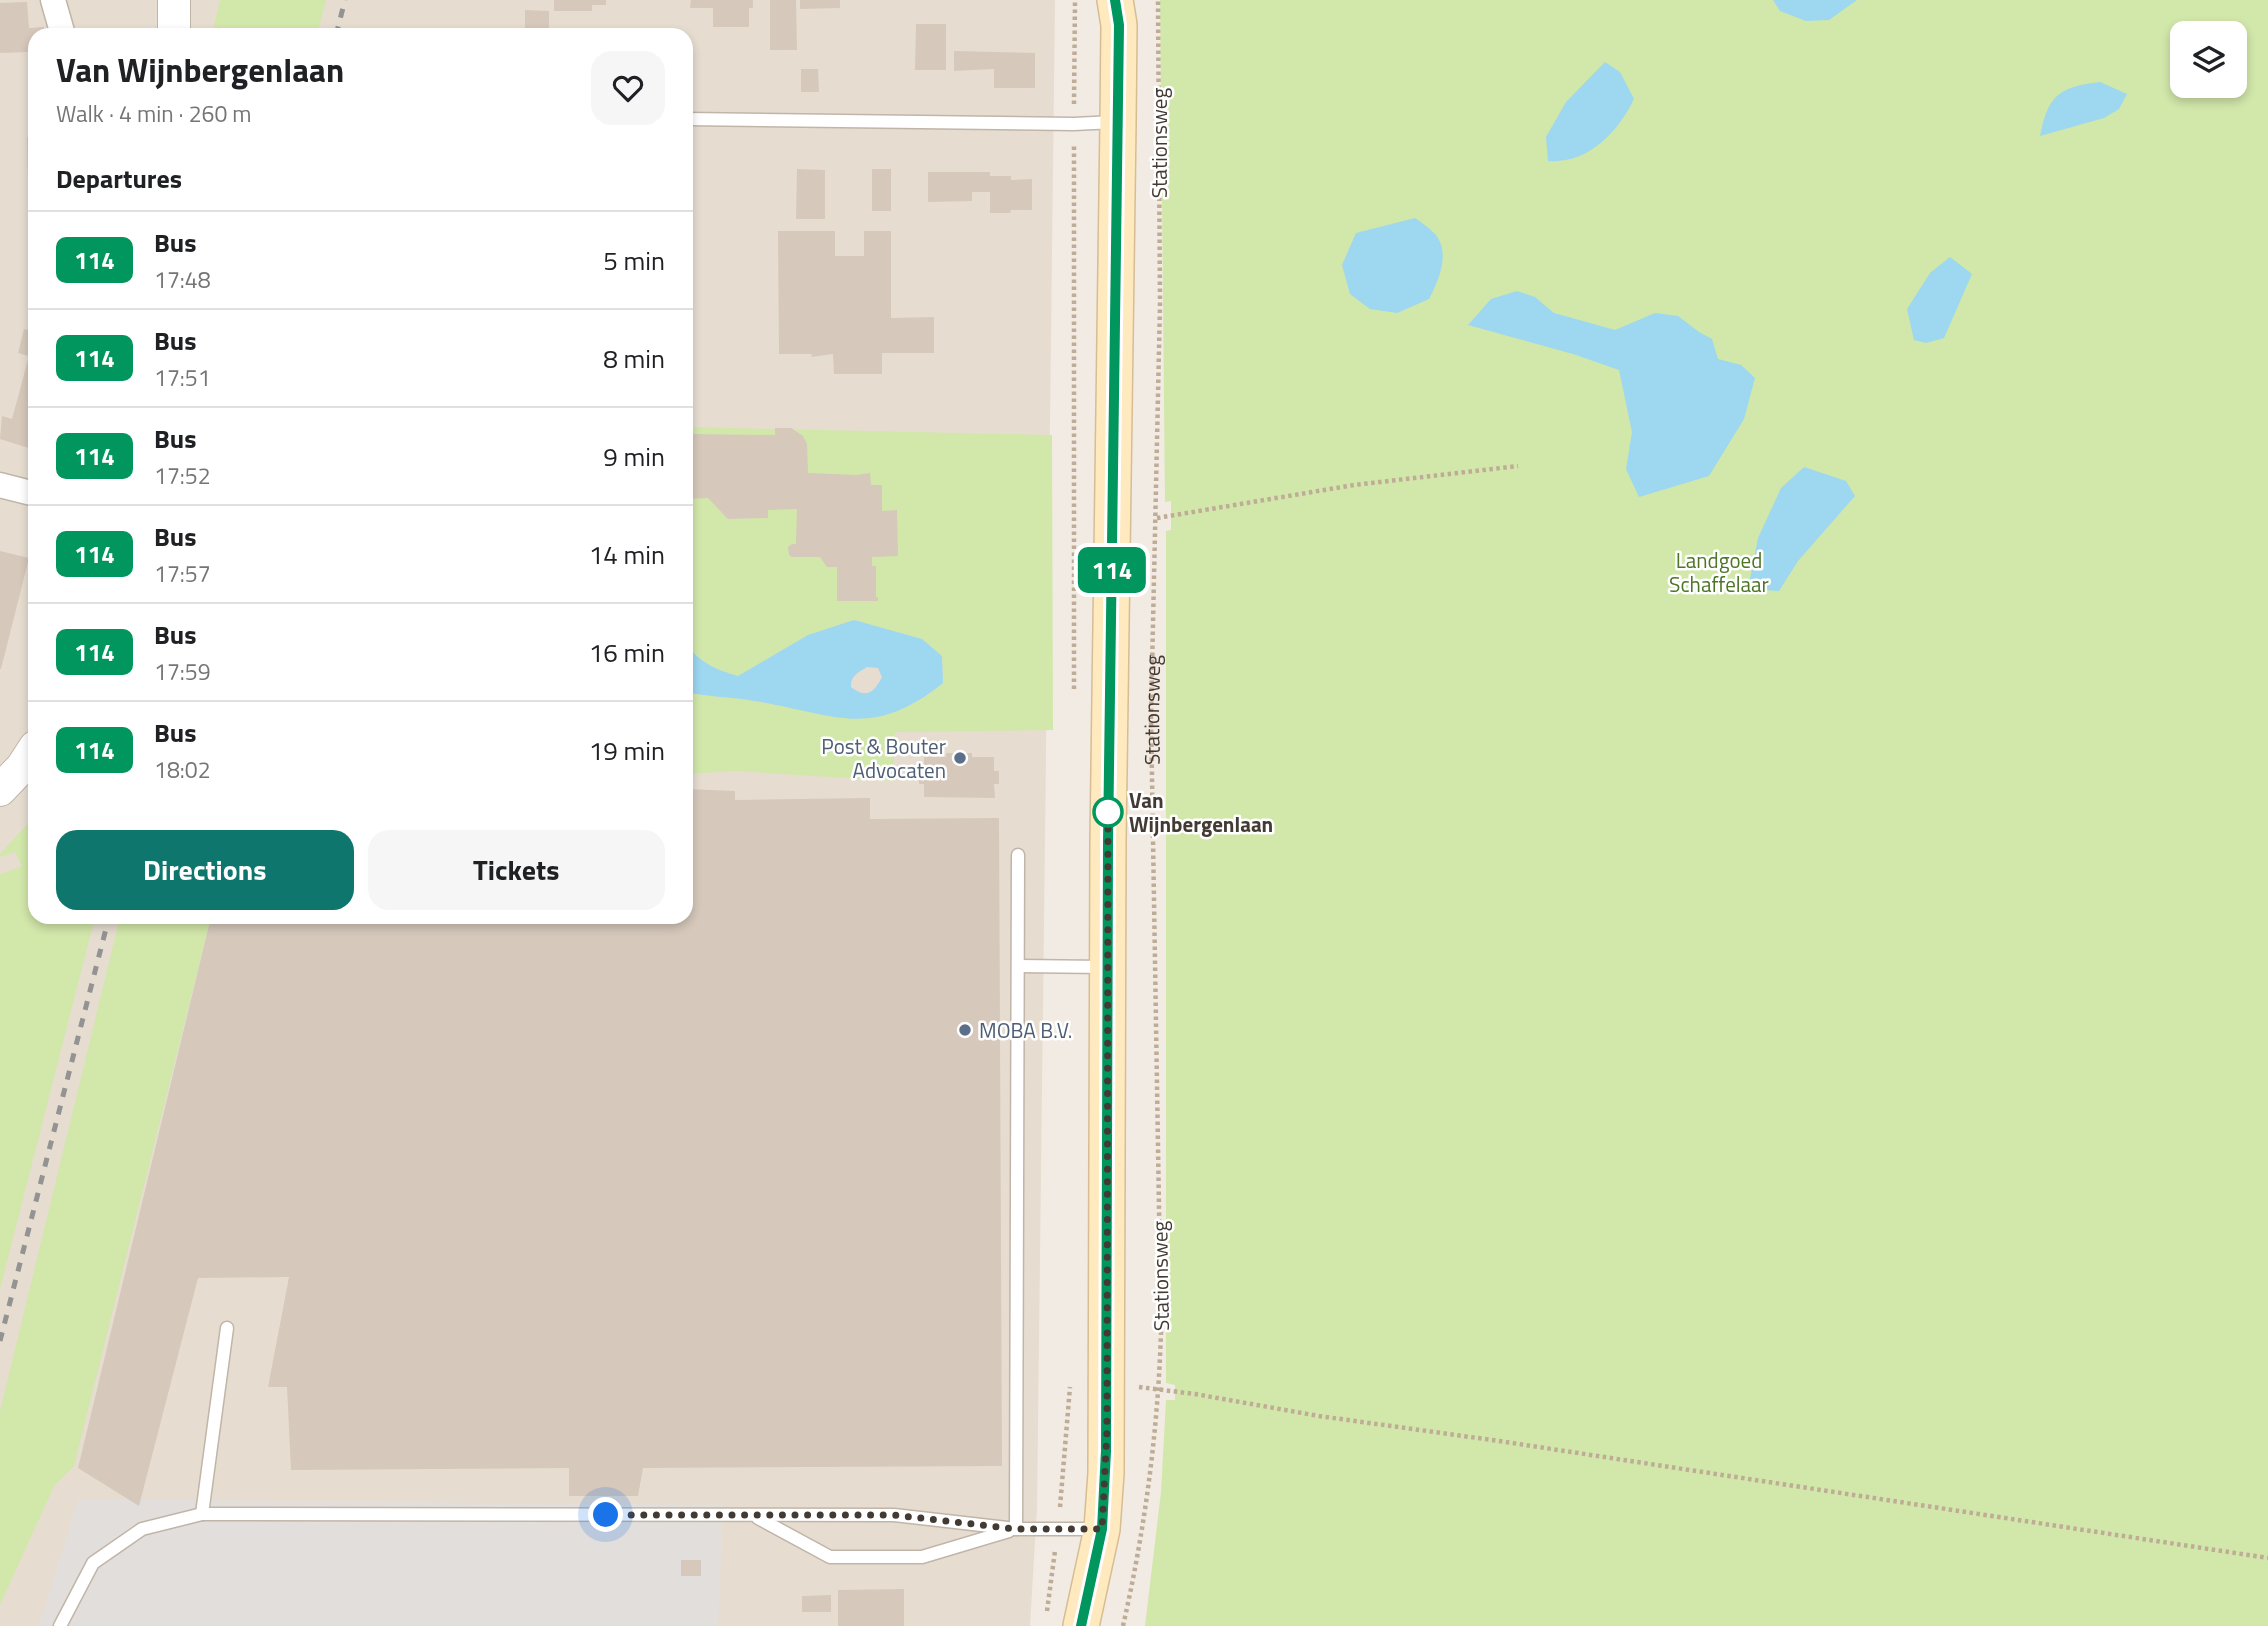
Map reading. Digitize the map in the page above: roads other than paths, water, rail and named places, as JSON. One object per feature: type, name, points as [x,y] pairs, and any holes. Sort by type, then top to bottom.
[{"type":"main road","name":"Stationsweg","points":[[1081,1626],[1102,1529],[1106,1462],[1108,842],[1119,25],[1115,0]]},
{"type":"street","points":[[53,0],[61,28]]},
{"type":"street","points":[[174,0],[174,28]]},
{"type":"street","points":[[0,485],[28,492]]},
{"type":"street","points":[[0,790],[28,758]]},
{"type":"lane","name":"Stationsweg","points":[[693,119],[1074,124],[1118,122]]},
{"type":"lane","points":[[1016,1529],[1018,855]]},
{"type":"lane","points":[[1018,966],[1108,967]]},
{"type":"lane","points":[[202,1514],[227,1328]]},
{"type":"lane","points":[[60,1626],[93,1563],[142,1529],[202,1514],[894,1515],[1016,1529],[1102,1529]]},
{"type":"lane","points":[[755,1516],[830,1557],[922,1557],[1016,1529]]},
{"type":"water","points":[[1773,0],[1857,0],[1829,20],[1806,21],[1780,11]]},
{"type":"water","points":[[1605,62],[1620,72],[1634,99],[1619,123],[1600,144],[1576,157],[1563,161],[1548,161],[1546,137],[1566,102]]},
{"type":"water","points":[[2100,82],[2127,94],[2119,109],[2104,118],[2040,136],[2047,111],[2058,95],[2074,87]]},
{"type":"water","points":[[1415,218],[1433,232],[1442,247],[1442,265],[1433,291],[1429,299],[1397,313],[1370,309],[1350,294],[1342,265],[1356,233]]},
{"type":"water","points":[[1950,257],[1972,274],[1944,338],[1926,343],[1914,340],[1907,309],[1930,273]]},
{"type":"water","points":[[1517,291],[1535,297],[1554,313],[1615,330],[1655,313],[1678,316],[1712,339],[1718,359],[1741,365],[1755,378],[1744,419],[1709,476],[1639,497],[1626,469],[1632,432],[1619,370],[1573,354],[1468,325],[1491,299]]},
{"type":"water","points":[[1804,467],[1846,481],[1855,496],[1798,561],[1779,591],[1748,589],[1758,538],[1781,488]]},
{"type":"water","points":[[854,620],[922,639],[942,656],[943,683],[918,701],[894,712],[873,718],[852,719],[755,701],[693,693],[693,651],[708,664],[738,676],[808,635]],"holes":[[[867,667],[878,668],[882,677],[869,692],[861,693],[851,687],[854,677]]]},
{"type":"railway","points":[[338,28],[345,0]]},
{"type":"railway","points":[[0,1341],[107,924]]},
{"type":"place","name":"Post & Bouter Advocaten","points":[[960,758]]},
{"type":"place","name":"Van Wijnbergenlaan","points":[[1108,812]]},
{"type":"place","name":"MOBA B.V.","points":[[965,1030]]},
{"type":"park label","name":"Landgoed Schaffelaar","points":[[1719,572]]}]
